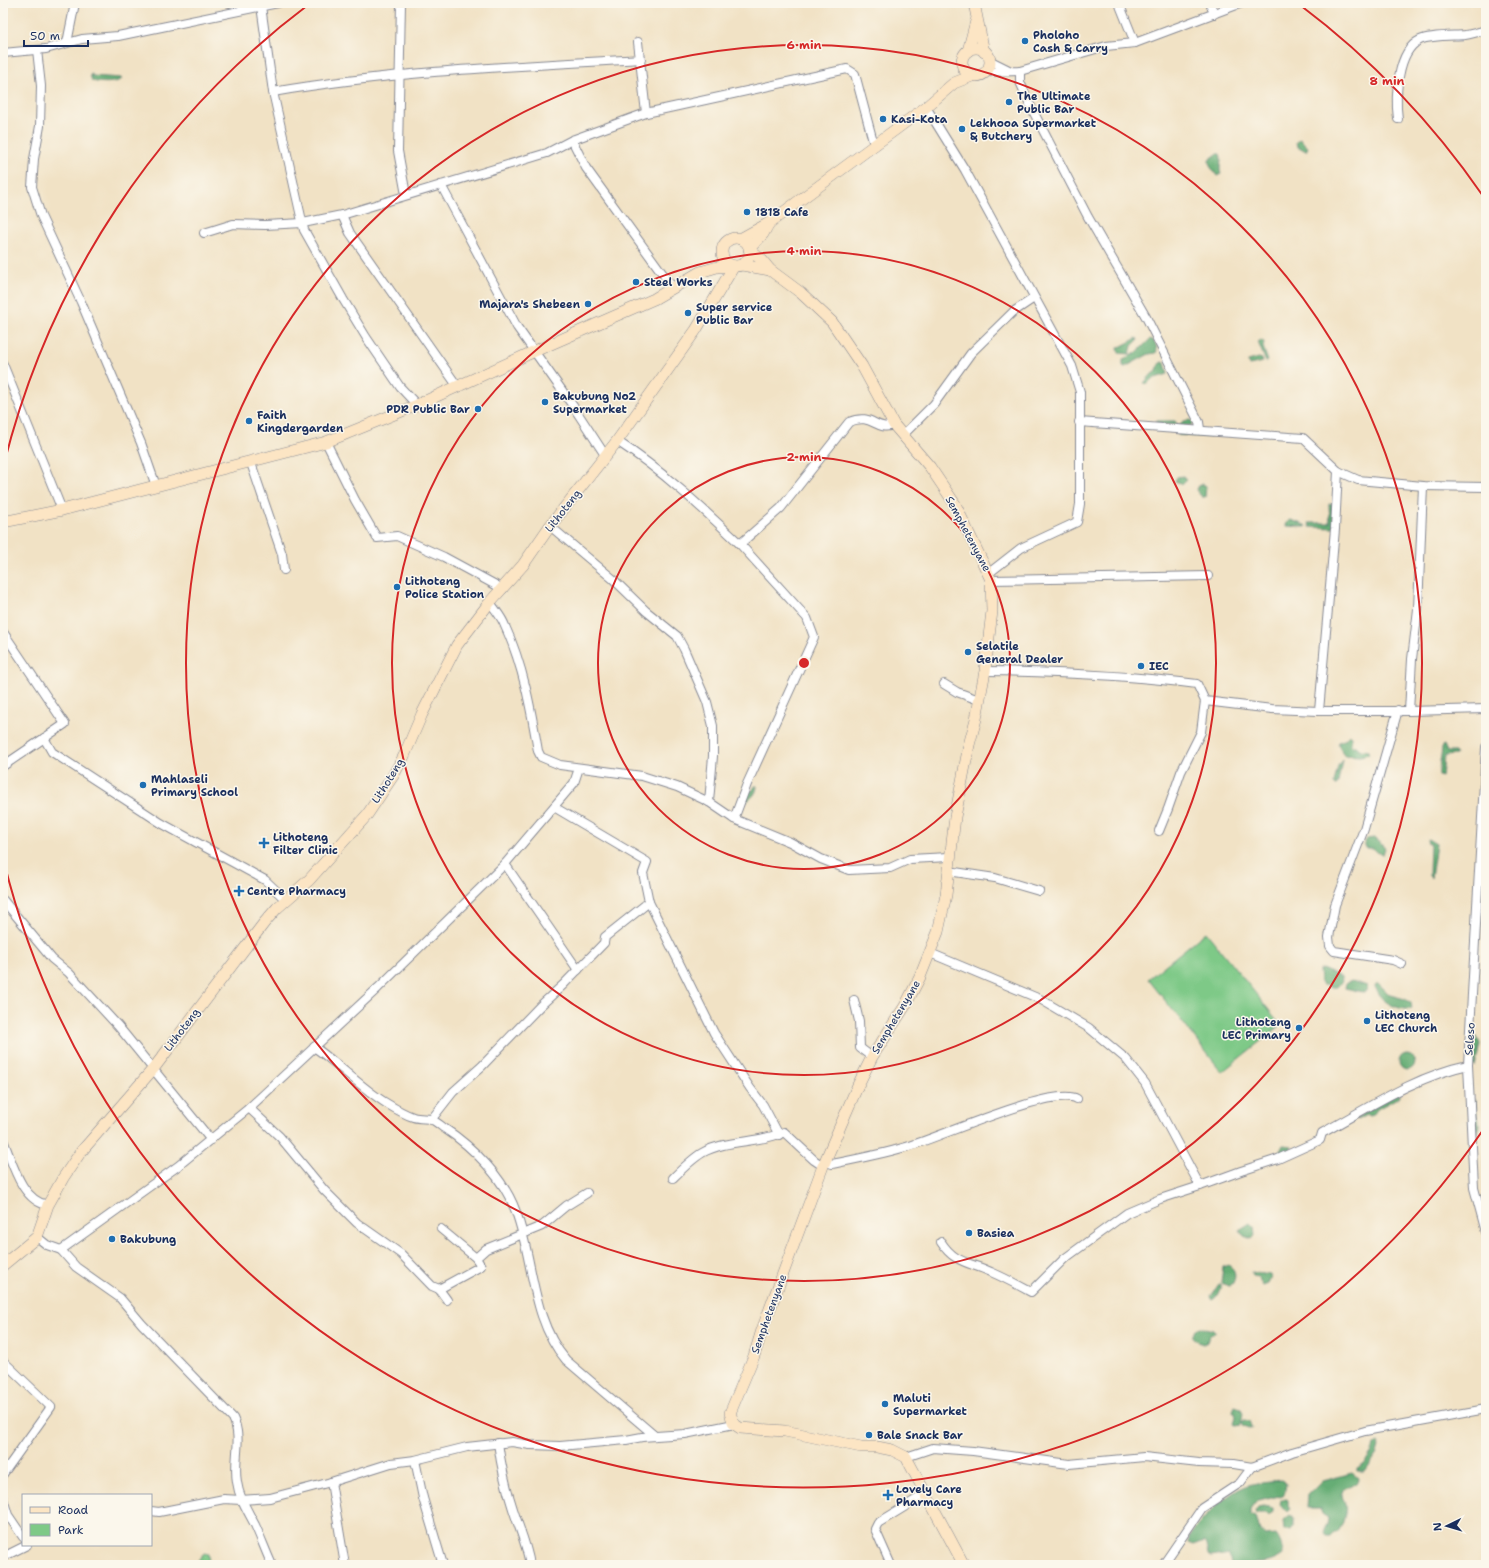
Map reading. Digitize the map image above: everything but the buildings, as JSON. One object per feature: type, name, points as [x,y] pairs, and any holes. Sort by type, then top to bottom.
[{"type":"main road","points":[[740,239],[769,223],[926,106],[954,83],[972,76],[980,76],[986,72],[987,56],[976,19],[974,3]]},
{"type":"main road","points":[[954,83],[962,65],[963,57],[968,51],[976,19]]},
{"type":"main road","points":[[968,51],[977,49],[987,56]]},
{"type":"main road","points":[[962,65],[966,72],[972,76]]},
{"type":"main road","points":[[736,266],[749,257],[750,250],[763,234],[769,223]]},
{"type":"main road","points":[[700,272],[721,251],[729,239],[740,239],[745,241],[750,250],[761,259],[770,270]]},
{"type":"main road","points":[[721,251],[723,259],[736,266]]},
{"type":"main road","points":[[3,522],[62,510],[251,463],[326,442],[417,405],[654,299],[700,272],[717,267],[736,266],[770,270]]},
{"type":"main road","name":"Lithoteng","points":[[37,1237],[48,1205],[62,1178],[80,1153],[154,1068],[264,923],[277,908],[309,880],[367,815],[393,776],[404,756],[435,688],[457,645],[490,602],[503,589],[550,526],[617,441],[696,330],[736,266]]},
{"type":"main road","name":"Semphetenyane","points":[[734,1424],[730,1413],[754,1356],[762,1330],[824,1163],[858,1085],[872,1057],[905,1006],[920,977],[938,932],[944,903],[949,857],[968,745],[976,719],[985,671],[992,611],[990,577],[955,504],[930,467],[894,425],[862,366],[832,322],[801,293],[770,270]]},
{"type":"main road","points":[[3,1265],[37,1237]]},
{"type":"main road","points":[[734,1424],[740,1428],[785,1431],[847,1444],[892,1450],[906,1457],[927,1493],[964,1565]]},
{"type":"street","points":[[67,43],[76,3]]},
{"type":"street","points":[[3,53],[36,50],[82,38],[118,36],[278,3]]},
{"type":"street","points":[[401,3],[398,152],[406,195]]},
{"type":"street","points":[[1119,3],[1135,43]]},
{"type":"street","points":[[1210,3],[1214,14]]},
{"type":"street","points":[[986,72],[1010,70],[1020,71],[1106,46],[1135,43],[1242,3]]},
{"type":"street","points":[[261,6],[273,92],[304,230],[342,300],[362,331],[400,387],[417,405]]},
{"type":"street","points":[[1398,119],[1397,108],[1399,78],[1403,60],[1411,46],[1420,40],[1486,30]]},
{"type":"street","points":[[638,42],[646,113]]},
{"type":"street","points":[[36,50],[41,86],[40,126],[34,159],[32,187],[41,216],[81,302],[143,448],[156,486]]},
{"type":"street","points":[[987,56],[1010,70]]},
{"type":"street","points":[[273,92],[336,81],[399,74],[641,59]]},
{"type":"street","points":[[204,233],[233,224],[265,225],[303,223],[342,215],[547,153],[572,140],[646,113],[847,69],[855,74],[874,145]]},
{"type":"street","points":[[1020,71],[1020,82],[1032,109],[1088,216],[1146,317],[1199,422],[1200,429]]},
{"type":"street","points":[[926,106],[965,170],[1072,366],[1077,378],[1080,392],[1080,504],[1077,522],[1021,548],[990,577]]},
{"type":"street","points":[[572,140],[586,168],[673,288]]},
{"type":"street","points":[[441,185],[517,327],[535,351],[605,455]]},
{"type":"street","points":[[342,215],[350,233],[458,387]]},
{"type":"street","points":[[903,435],[934,404],[971,353],[1013,312],[1034,298]]},
{"type":"street","points":[[3,364],[62,510]]},
{"type":"street","points":[[740,544],[781,508],[849,422],[859,417],[872,420],[881,427],[887,428],[894,425]]},
{"type":"street","points":[[1079,422],[1200,429],[1303,438],[1338,471],[1358,480],[1423,486],[1486,487]]},
{"type":"street","points":[[617,441],[649,462],[692,499],[740,544],[807,618],[814,638],[747,784],[734,819]]},
{"type":"street","points":[[326,442],[355,500],[377,538],[396,536],[444,557],[503,589]]},
{"type":"street","points":[[251,463],[282,554],[284,570]]},
{"type":"street","points":[[1319,711],[1335,529],[1338,471]]},
{"type":"street","points":[[1409,711],[1412,659],[1418,616],[1423,486]]},
{"type":"street","points":[[550,526],[613,579],[646,611],[676,636],[684,649],[707,702],[713,726],[714,756],[709,802]]},
{"type":"street","points":[[990,577],[1208,576]]},
{"type":"street","points":[[490,602],[505,624],[514,646],[527,693],[538,751],[541,757],[560,765],[642,776],[677,787],[709,802],[734,819],[790,842],[821,859],[849,870],[890,868],[910,859],[949,857]]},
{"type":"street","points":[[3,632],[65,724],[3,766]]},
{"type":"street","points":[[985,671],[1083,673],[1197,684],[1204,701],[1201,732],[1181,772],[1159,831]]},
{"type":"street","points":[[944,684],[957,692],[980,700]]},
{"type":"street","points":[[1204,701],[1272,709],[1319,711],[1486,709]]},
{"type":"street","points":[[1398,710],[1364,829],[1334,905],[1329,937],[1330,946],[1334,951],[1393,960],[1402,964]]},
{"type":"street","points":[[44,738],[52,752],[161,823],[265,880],[286,900]]},
{"type":"street","name":"Seleso","points":[[1486,747],[1468,1065],[1474,1188],[1486,1232]]},
{"type":"street","points":[[61,1250],[178,1166],[211,1140],[314,1047],[505,864],[574,783],[579,768]]},
{"type":"street","points":[[554,808],[647,862],[643,873],[648,902],[714,1033],[763,1105],[779,1135]]},
{"type":"street","points":[[505,864],[578,970]]},
{"type":"street","points":[[948,871],[995,878],[1039,891]]},
{"type":"street","points":[[3,900],[52,959],[69,973],[118,1026],[154,1068],[211,1140]]},
{"type":"street","points":[[432,1120],[453,1092],[578,970],[604,943],[605,937],[648,902]]},
{"type":"street","points":[[930,953],[1040,999],[1089,1028],[1126,1059],[1145,1083],[1200,1186]]},
{"type":"street","points":[[854,1000],[858,1021],[860,1048],[872,1057]]},
{"type":"street","points":[[314,1047],[332,1059],[386,1103],[414,1117],[432,1120],[457,1136],[493,1173],[506,1191],[516,1211],[548,1334],[566,1360],[655,1436]]},
{"type":"street","points":[[941,1242],[948,1252],[963,1262],[990,1271],[1031,1292],[1064,1259],[1127,1213],[1160,1199],[1200,1186],[1241,1170],[1278,1160],[1320,1140],[1322,1134],[1416,1083],[1447,1070],[1468,1065]]},
{"type":"street","points":[[674,1178],[702,1154],[712,1149],[771,1138],[784,1132],[814,1160],[832,1164],[907,1147],[971,1123],[1051,1099],[1067,1096],[1077,1099]]},
{"type":"street","points":[[248,1108],[280,1137],[324,1190],[357,1223],[401,1254],[432,1286],[439,1289],[447,1300]]},
{"type":"street","points":[[3,1140],[21,1183],[33,1198],[41,1204],[48,1205]]},
{"type":"street","points":[[476,1258],[486,1249],[542,1226],[566,1206],[587,1193]]},
{"type":"street","points":[[439,1289],[481,1266],[476,1258],[441,1230]]},
{"type":"street","points":[[37,1237],[48,1245],[61,1250],[76,1267],[120,1298],[142,1324],[233,1418],[237,1428],[236,1476],[242,1500],[255,1525],[272,1565]]},
{"type":"street","points":[[3,1361],[51,1407],[3,1474]]},
{"type":"street","points":[[906,1457],[933,1448],[973,1451],[1069,1464],[1144,1457],[1199,1463],[1234,1464],[1252,1467],[1292,1452],[1365,1431],[1486,1409]]},
{"type":"street","points":[[152,1511],[159,1512],[224,1500],[270,1498],[331,1482],[391,1463],[415,1460],[467,1447],[512,1442],[530,1445],[560,1446],[685,1434],[734,1424]]},
{"type":"street","points":[[498,1443],[512,1508],[528,1550],[530,1565]]},
{"type":"street","points":[[415,1460],[423,1498],[443,1565]]},
{"type":"street","points":[[1163,1565],[1202,1508],[1240,1483],[1252,1467]]},
{"type":"street","points":[[331,1482],[345,1565]]},
{"type":"street","points":[[891,1565],[875,1529],[878,1524],[927,1493]]},
{"type":"street","points":[[3,1500],[8,1514],[22,1535]]},
{"type":"street","points":[[3,1557],[25,1546]]},
{"type":"green space","points":[[92,74],[92,76],[122,79],[119,81],[103,83],[95,82],[92,81],[90,75]]},
{"type":"green space","points":[[1300,139],[1308,147],[1306,151],[1297,146],[1296,142]]},
{"type":"green space","points":[[1217,154],[1220,154],[1221,157],[1221,174],[1217,176],[1210,166],[1209,160]]},
{"type":"green space","points":[[1137,338],[1138,340],[1132,346],[1130,354],[1119,353],[1118,348]]},
{"type":"green space","points":[[1150,339],[1153,340],[1156,345],[1156,353],[1149,354],[1125,367],[1123,366],[1123,360],[1136,353]]},
{"type":"green space","points":[[1261,340],[1264,342],[1263,347],[1268,361],[1266,362],[1258,342]]},
{"type":"green space","points":[[1259,358],[1262,359],[1263,362],[1249,365],[1248,361]]},
{"type":"green space","points":[[1162,362],[1165,363],[1168,374],[1152,379],[1147,384],[1144,383],[1157,371],[1159,364]]},
{"type":"green space","points":[[1191,420],[1193,423],[1192,425],[1179,425],[1183,421]]},
{"type":"green space","points":[[1156,421],[1175,421],[1177,425],[1156,424]]},
{"type":"green space","points":[[1179,432],[1209,434],[1211,437],[1178,435]]},
{"type":"green space","points":[[1183,476],[1187,480],[1183,484],[1175,481],[1177,477]]},
{"type":"green space","points":[[1203,484],[1206,486],[1205,497],[1202,497],[1196,490],[1197,487]]},
{"type":"green space","points":[[1333,503],[1334,528],[1310,527],[1309,523],[1330,523],[1329,504]]},
{"type":"green space","points":[[1291,520],[1307,526],[1286,526],[1287,522]]},
{"type":"green space","points":[[1349,735],[1351,737],[1351,746],[1356,746],[1361,750],[1368,751],[1369,754],[1360,756],[1344,755],[1338,745],[1339,742],[1344,740]]},
{"type":"green space","points":[[1444,745],[1447,752],[1455,752],[1456,755],[1444,756],[1442,777],[1439,776],[1439,768],[1442,746]]},
{"type":"green space","points":[[1342,760],[1338,783],[1336,786],[1334,784],[1338,766]]},
{"type":"green space","points":[[755,786],[757,786],[757,788],[755,793],[746,801],[741,810],[747,791],[752,791]]},
{"type":"green space","points":[[1374,838],[1385,848],[1383,854],[1378,853],[1373,848],[1366,848],[1364,842],[1366,839]]},
{"type":"green space","points":[[1428,839],[1436,844],[1431,878],[1429,876],[1430,843],[1427,842]]},
{"type":"green space","points":[[1206,932],[1281,1025],[1222,1072],[1148,979]]},
{"type":"green space","points":[[1322,969],[1341,977],[1342,981],[1337,987],[1329,987],[1327,984],[1324,986],[1320,981],[1319,971]]},
{"type":"green space","points":[[1352,981],[1367,986],[1367,990],[1363,992],[1345,988],[1346,983]]},
{"type":"green space","points":[[1378,983],[1390,995],[1405,999],[1411,1003],[1412,1009],[1400,1008],[1383,1000],[1376,990],[1375,985]]},
{"type":"green space","points":[[1473,1036],[1477,1037],[1480,1044],[1475,1067],[1472,1064]]},
{"type":"green space","points":[[1404,1054],[1410,1054],[1415,1059],[1413,1068],[1410,1070],[1404,1070],[1399,1065],[1399,1059]]},
{"type":"green space","points":[[1398,1092],[1399,1097],[1379,1108],[1370,1116],[1366,1115],[1357,1120],[1356,1118]]},
{"type":"green space","points":[[1475,1099],[1477,1119],[1480,1124],[1477,1134],[1475,1134],[1473,1100]]},
{"type":"green space","points":[[1283,1145],[1292,1146],[1291,1149],[1283,1153],[1279,1153]]},
{"type":"green space","points":[[1250,1223],[1254,1227],[1255,1236],[1252,1239],[1244,1236],[1239,1230]]},
{"type":"green space","points":[[1228,1265],[1233,1269],[1235,1276],[1233,1284],[1229,1286],[1221,1283],[1223,1267]]},
{"type":"green space","points":[[1251,1272],[1270,1275],[1271,1278],[1268,1284],[1263,1286],[1258,1277],[1252,1276]]},
{"type":"green space","points":[[1219,1284],[1221,1285],[1219,1292],[1212,1300],[1210,1297]]},
{"type":"green space","points":[[1201,1327],[1213,1330],[1215,1332],[1209,1335],[1207,1341],[1204,1343],[1193,1339],[1193,1334],[1198,1328]]},
{"type":"green space","points":[[1235,1406],[1241,1408],[1243,1414],[1241,1424],[1235,1425],[1233,1424],[1235,1416],[1233,1411]]},
{"type":"green space","points":[[1244,1420],[1250,1421],[1253,1429],[1244,1426],[1242,1422]]},
{"type":"green space","points":[[1378,1442],[1380,1446],[1378,1453],[1365,1471],[1357,1471],[1357,1468],[1364,1464],[1369,1458],[1375,1444]]},
{"type":"green space","points":[[1352,1473],[1358,1478],[1353,1485],[1345,1488],[1342,1495],[1345,1503],[1345,1515],[1342,1524],[1336,1533],[1330,1537],[1325,1537],[1323,1533],[1327,1525],[1328,1518],[1322,1514],[1320,1508],[1307,1508],[1308,1495],[1322,1481]]},
{"type":"green space","points":[[1282,1480],[1287,1483],[1286,1490],[1283,1495],[1255,1502],[1250,1509],[1250,1515],[1255,1517],[1259,1532],[1265,1536],[1276,1535],[1281,1544],[1283,1555],[1270,1562],[1255,1563],[1253,1565],[1231,1565],[1229,1554],[1212,1557],[1209,1556],[1205,1541],[1194,1545],[1189,1543],[1189,1536],[1210,1512],[1227,1497],[1246,1486]]},
{"type":"green space","points":[[1285,1498],[1288,1500],[1290,1509],[1287,1512],[1280,1504],[1281,1500]]},
{"type":"green space","points":[[1263,1506],[1273,1508],[1273,1512],[1268,1517],[1265,1514],[1256,1514],[1255,1511],[1258,1507]]},
{"type":"green space","points":[[1290,1515],[1294,1518],[1294,1526],[1291,1530],[1285,1530],[1284,1520]]},
{"type":"green space","points":[[204,1553],[208,1554],[209,1565],[194,1565]]},
{"type":"place","name":"Pholoho Cash & Carry","points":[[1025,41]]},
{"type":"place","name":"The Ultimate Public Bar","points":[[1009,102]]},
{"type":"place","name":"Kasi-Kota","points":[[883,119]]},
{"type":"place","name":"Lekhooa Supermarket & Butchery","points":[[962,129]]},
{"type":"place","name":"1818 Cafe","points":[[747,212]]},
{"type":"place","name":"Steel Works","points":[[636,282]]},
{"type":"place","name":"Majara's Shebeen","points":[[588,304]]},
{"type":"place","name":"Super service Public Bar","points":[[688,313]]},
{"type":"place","name":"Bakubung No2 Supermarket","points":[[545,402]]},
{"type":"place","name":"PDR Public Bar","points":[[478,409]]},
{"type":"place","name":"Faith Kingdergarden","points":[[249,421]]},
{"type":"place","name":"Lithoteng Police Station","points":[[397,587]]},
{"type":"place","name":"Selatile General Dealer","points":[[968,652]]},
{"type":"place","name":"IEC","points":[[1141,666]]},
{"type":"place","name":"Mahlaseli Primary School","points":[[143,785]]},
{"type":"place","name":"Lithoteng Filter Clinic","points":[[264,843]]},
{"type":"place","name":"Centre Pharmacy","points":[[239,891]]},
{"type":"place","name":"Lithoteng LEC Church","points":[[1367,1021]]},
{"type":"place","name":"Lithoteng LEC Primary","points":[[1299,1028]]},
{"type":"place","name":"Basiea","points":[[969,1233]]},
{"type":"place","name":"Bakubung","points":[[112,1239]]},
{"type":"place","name":"Maluti Supermarket","points":[[885,1404]]},
{"type":"place","name":"Bale Snack Bar","points":[[869,1435]]},
{"type":"place","name":"Lovely Care Pharmacy","points":[[888,1495]]}]
